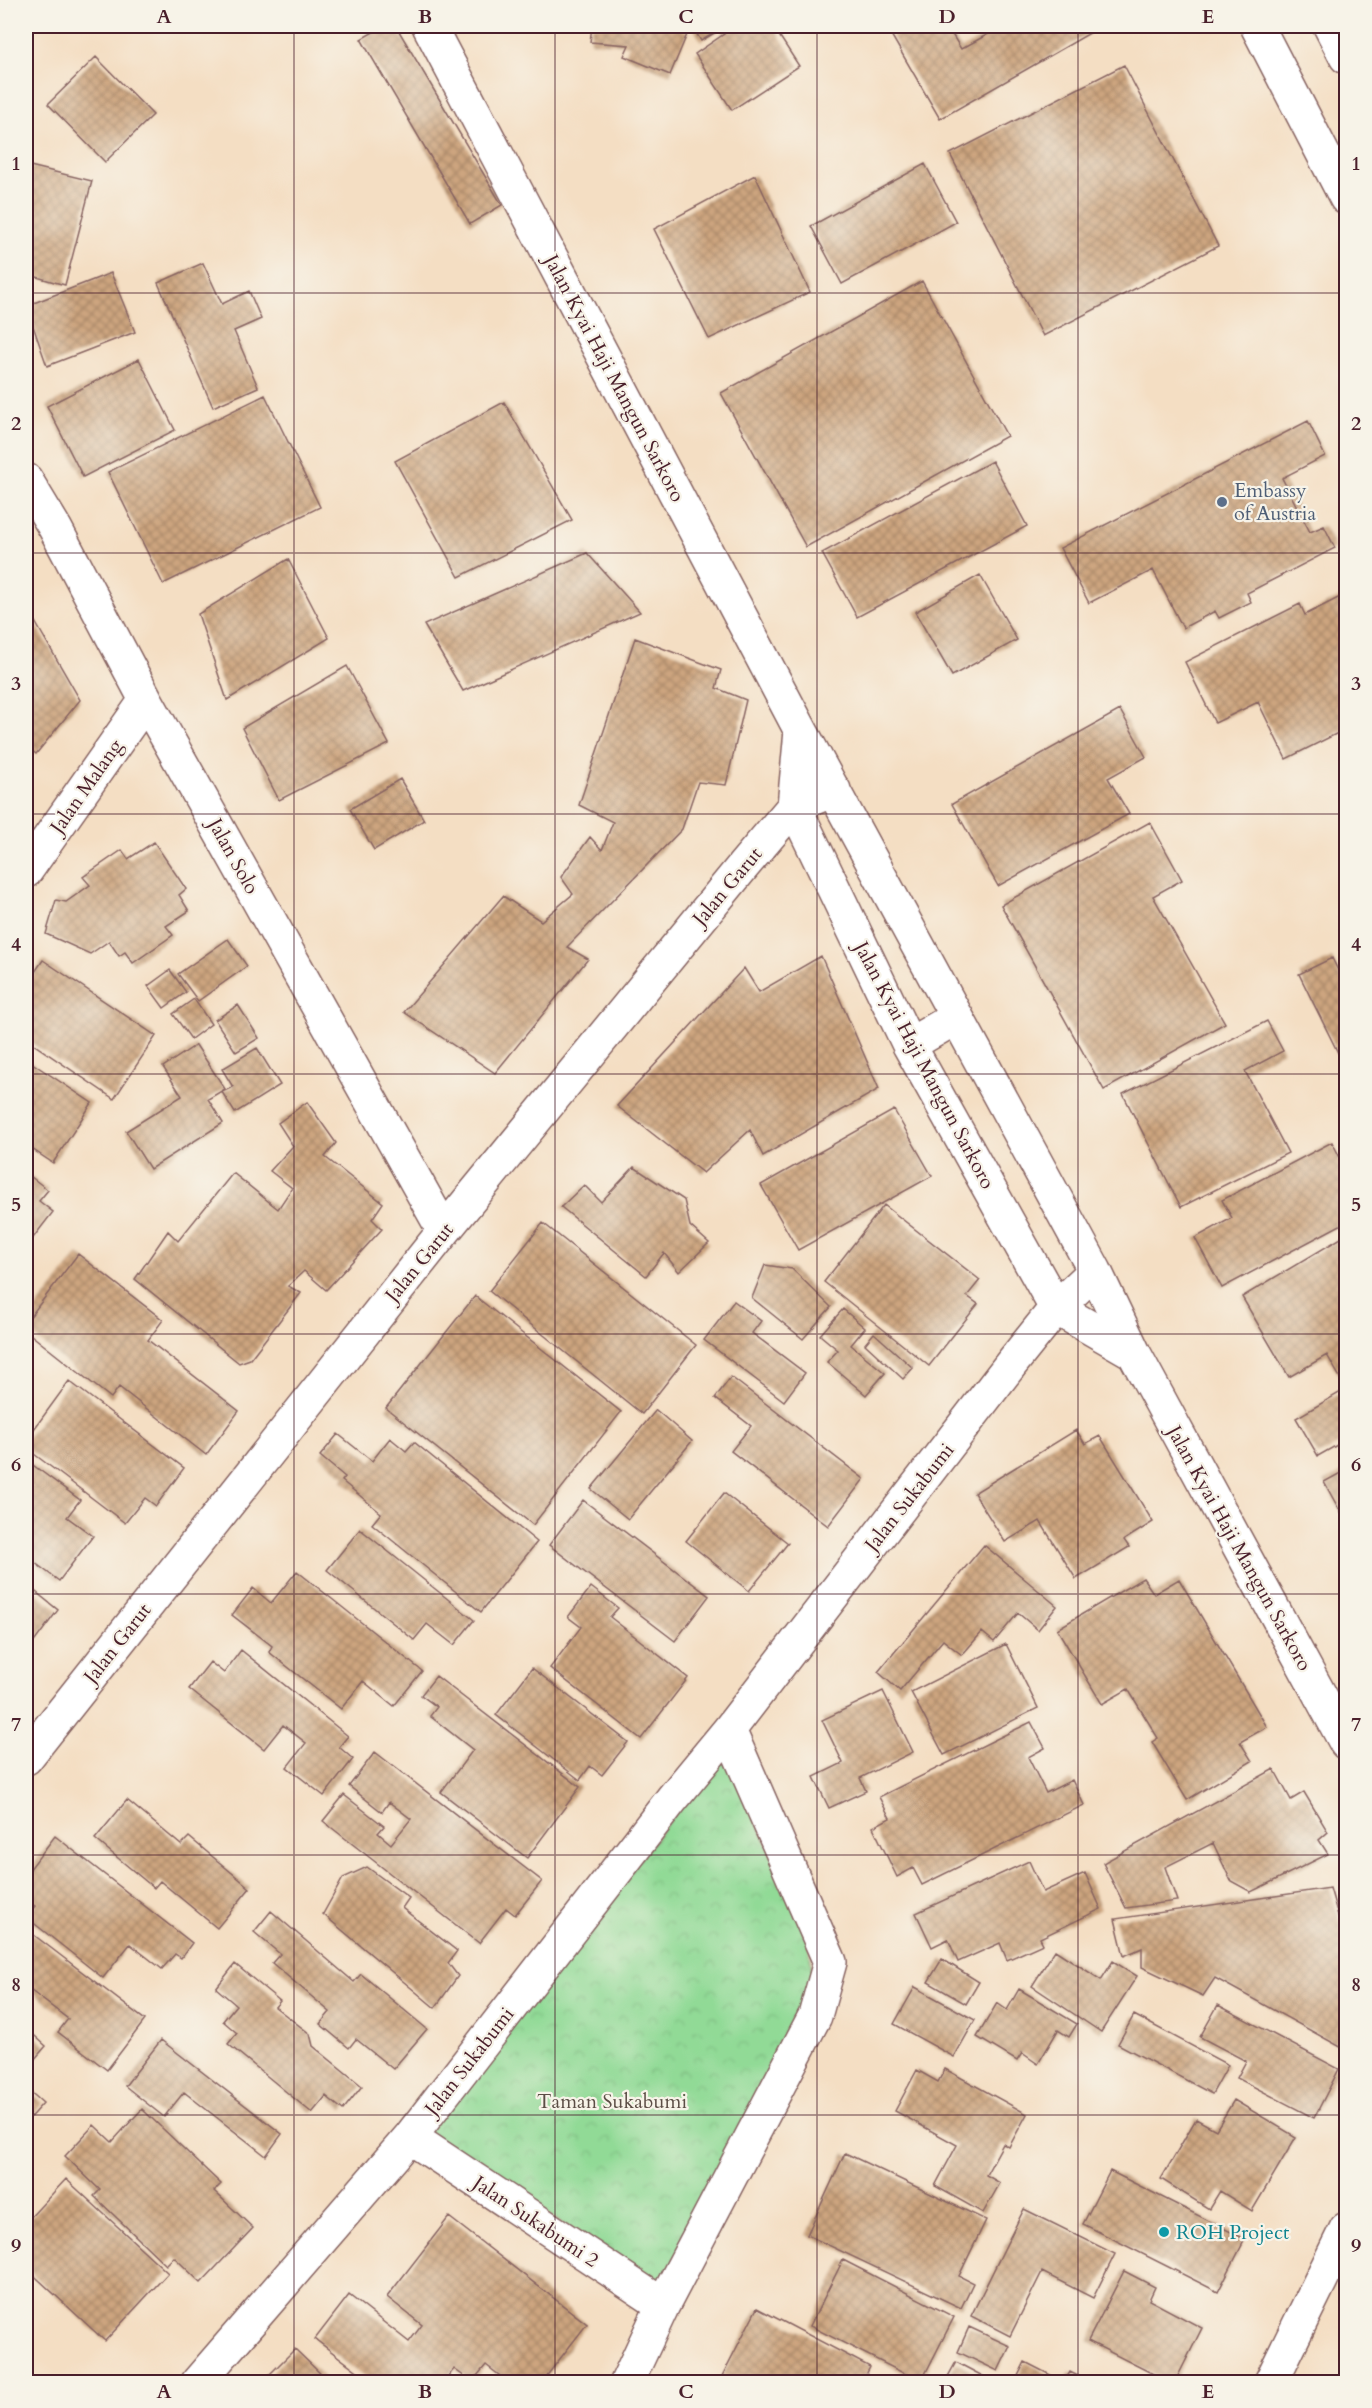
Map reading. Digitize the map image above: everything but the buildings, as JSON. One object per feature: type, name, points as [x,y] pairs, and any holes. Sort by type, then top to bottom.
[{"type":"street","name":"Jalan Kyai Haji Mangun Sarkoro","points":[[429,26],[801,731],[1095,1271],[1134,1353],[1347,1743]]},
{"type":"street","points":[[1257,26],[1337,164],[1347,198]]},
{"type":"street","points":[[1330,26],[1347,57]]},
{"type":"street","name":"Jalan Solo","points":[[26,480],[55,528],[146,700],[444,1231]]},
{"type":"street","name":"Jalan Malang","points":[[26,871],[146,700]]},
{"type":"street","points":[[794,806],[801,731]]},
{"type":"street","name":"Jalan Garut","points":[[26,1758],[444,1231],[794,806],[834,790]]},
{"type":"street","name":"Jalan Kyai Haji Mangun Sarkoro","points":[[794,806],[909,1045],[1056,1308]]},
{"type":"street","points":[[909,1045],[957,1017]]},
{"type":"street","name":"Jalan Sukabumi","points":[[198,2382],[410,2137],[1056,1308],[1095,1271]]},
{"type":"street","points":[[1056,1308],[1134,1353]]},
{"type":"street","points":[[627,2382],[663,2305],[815,2016],[830,1962],[729,1730]]},
{"type":"street","name":"Jalan Sukabumi 2","points":[[410,2137],[663,2305]]},
{"type":"street","points":[[1271,2382],[1347,2229]]},
{"type":"green space","name":"Taman Sukabumi","points":[[723,1752],[808,1927],[813,1990],[659,2289],[426,2132]]},
{"type":"place","name":"Embassy of Austria","points":[[1222,502]]},
{"type":"place","name":"ROH Project","points":[[1164,2232]]}]
